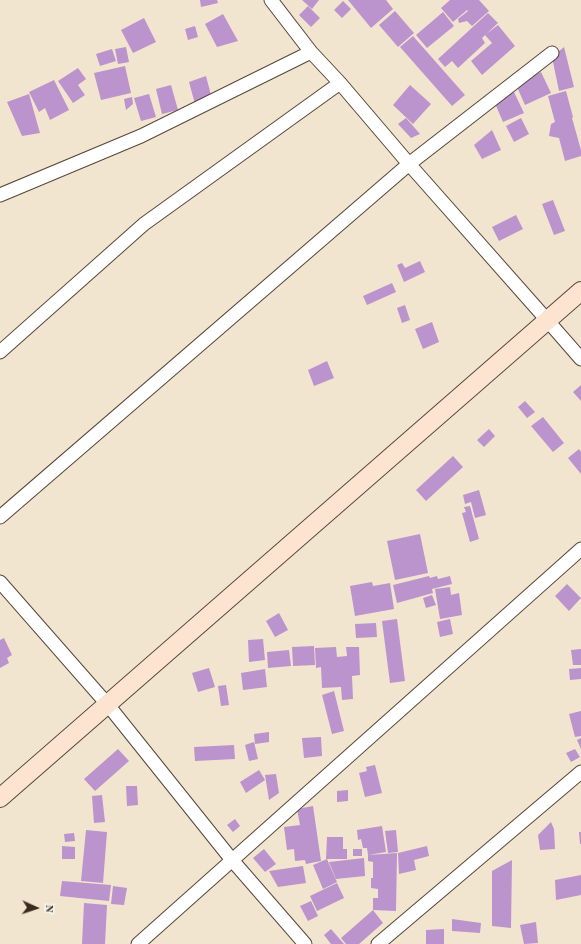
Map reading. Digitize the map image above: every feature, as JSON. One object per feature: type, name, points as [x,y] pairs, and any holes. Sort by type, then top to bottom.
[{"type":"street","points":[[271,0],[311,52],[340,83],[409,164],[581,359]]},
{"type":"street","points":[[0,195],[141,136],[311,52]]},
{"type":"street","points":[[0,517],[409,164],[552,53]]},
{"type":"street","points":[[0,352],[144,224],[340,83]]},
{"type":"street","points":[[0,798],[581,291]]},
{"type":"street","points":[[138,944],[581,549]]},
{"type":"street","points":[[0,582],[108,705],[232,860],[305,944]]},
{"type":"street","points":[[378,944],[581,772]]},
{"type":"building","points":[[200,0],[217,0],[218,3],[201,7]]},
{"type":"building","points":[[302,0],[319,0],[312,9]]},
{"type":"building","points":[[348,0],[386,0],[393,9],[371,28]]},
{"type":"building","points":[[450,0],[479,0],[489,11],[472,26],[467,21],[459,23],[458,19],[468,11],[467,10],[453,22],[441,8]]},
{"type":"building","points":[[343,1],[351,9],[342,18],[334,10]]},
{"type":"building","points":[[308,6],[320,18],[311,27],[299,15]]},
{"type":"building","points":[[395,11],[414,33],[398,47],[379,25]]},
{"type":"building","points":[[443,12],[454,26],[427,48],[416,35]]},
{"type":"building","points":[[488,13],[498,23],[482,38],[485,43],[458,68],[452,61],[445,67],[438,59]]},
{"type":"building","points":[[223,14],[238,41],[217,47],[205,24]]},
{"type":"building","points":[[144,18],[156,42],[133,53],[121,30]]},
{"type":"building","points":[[498,25],[515,46],[482,75],[471,61],[492,43],[485,35]]},
{"type":"building","points":[[195,26],[198,37],[188,40],[185,29]]},
{"type":"building","points":[[413,36],[465,95],[452,106],[400,47]]},
{"type":"building","points":[[126,47],[129,62],[118,64],[115,49]]},
{"type":"building","points":[[564,47],[574,87],[559,91],[552,57]]},
{"type":"building","points":[[112,49],[116,61],[100,66],[96,54]]},
{"type":"building","points":[[125,66],[131,93],[101,100],[94,73]]},
{"type":"building","points":[[78,68],[86,79],[78,85],[85,95],[73,103],[58,81]]},
{"type":"building","points":[[541,72],[551,93],[525,105],[517,87],[520,81]]},
{"type":"building","points":[[206,76],[212,99],[195,104],[189,82]]},
{"type":"building","points":[[54,80],[69,110],[50,120],[45,108],[39,112],[29,92]]},
{"type":"building","points":[[171,85],[178,110],[162,114],[156,89]]},
{"type":"building","points":[[410,85],[431,104],[413,124],[393,105]]},
{"type":"building","points":[[566,91],[581,150],[581,156],[565,161],[559,138],[549,136],[551,124],[555,122],[548,96]]},
{"type":"building","points":[[514,92],[524,113],[503,122],[494,101]]},
{"type":"building","points":[[29,94],[40,133],[22,136],[7,102]]},
{"type":"building","points":[[149,94],[156,117],[141,121],[134,98]]},
{"type":"building","points":[[132,97],[133,104],[126,110],[124,99]]},
{"type":"building","points":[[406,118],[420,134],[411,138],[398,124]]},
{"type":"building","points":[[521,118],[529,134],[514,142],[506,126]]},
{"type":"building","points":[[492,130],[501,150],[482,159],[474,145]]},
{"type":"building","points":[[553,200],[565,231],[554,235],[542,204]]},
{"type":"building","points":[[516,215],[523,229],[499,241],[492,227]]},
{"type":"building","points":[[420,261],[425,272],[404,282],[397,265],[402,263],[405,268]]},
{"type":"building","points":[[392,283],[396,292],[367,305],[363,296]]},
{"type":"building","points":[[405,305],[410,320],[402,323],[397,308]]},
{"type":"building","points":[[432,322],[439,342],[423,349],[415,329]]},
{"type":"building","points":[[327,361],[334,378],[314,386],[308,370]]},
{"type":"building","points":[[581,385],[581,401],[573,392]]},
{"type":"building","points":[[525,401],[535,412],[527,418],[518,407]]},
{"type":"building","points":[[543,417],[564,443],[553,452],[531,426]]},
{"type":"building","points":[[489,429],[495,436],[484,447],[477,440]]},
{"type":"building","points":[[579,449],[581,452],[581,474],[568,458]]},
{"type":"building","points":[[453,456],[463,467],[426,501],[416,490]]},
{"type":"building","points":[[479,490],[486,515],[475,518],[471,502],[465,504],[463,495]]},
{"type":"building","points":[[470,506],[479,539],[470,542],[462,513],[466,512],[464,507]]},
{"type":"building","points":[[420,534],[428,573],[395,580],[387,541]]},
{"type":"building","points":[[429,576],[430,578],[437,576],[438,579],[450,576],[452,584],[432,589],[433,593],[397,603],[393,585]]},
{"type":"building","points":[[372,582],[373,586],[390,583],[394,609],[355,616],[350,586]]},
{"type":"building","points":[[567,584],[581,598],[569,611],[555,596]]},
{"type":"building","points":[[450,587],[451,595],[459,593],[462,615],[440,619],[435,589]]},
{"type":"building","points":[[432,595],[436,605],[426,608],[423,598]]},
{"type":"building","points":[[279,613],[288,630],[275,637],[266,621]]},
{"type":"building","points":[[397,619],[405,681],[390,683],[382,621]]},
{"type":"building","points":[[450,619],[453,634],[440,637],[437,622]]},
{"type":"building","points":[[376,623],[377,637],[356,638],[355,624]]},
{"type":"building","points":[[4,638],[12,655],[7,658],[9,663],[0,668],[0,640]]},
{"type":"building","points":[[263,639],[265,660],[249,662],[248,640]]},
{"type":"building","points":[[314,646],[315,665],[293,666],[292,647]]},
{"type":"building","points":[[336,647],[337,657],[347,656],[346,647],[359,647],[360,675],[352,676],[353,699],[342,700],[341,687],[322,688],[321,667],[316,668],[315,648]]},
{"type":"building","points":[[581,649],[581,665],[573,665],[571,650]]},
{"type":"building","points":[[289,650],[291,666],[268,668],[267,652]]},
{"type":"building","points":[[209,668],[215,687],[198,692],[192,673]]},
{"type":"building","points":[[581,668],[581,679],[570,680],[569,669]]},
{"type":"building","points":[[265,669],[267,687],[243,690],[241,673]]},
{"type":"building","points":[[226,685],[229,705],[221,706],[218,686]]},
{"type":"building","points":[[334,691],[344,731],[332,734],[322,695]]},
{"type":"building","points":[[581,711],[581,736],[575,737],[569,714]]},
{"type":"building","points":[[269,732],[269,742],[255,744],[254,734]]},
{"type":"building","points":[[321,737],[322,756],[304,758],[302,738]]},
{"type":"building","points":[[581,738],[581,749],[577,740]]},
{"type":"building","points":[[254,742],[258,759],[249,761],[245,745]]},
{"type":"building","points":[[234,745],[235,759],[195,761],[194,747]]},
{"type":"building","points":[[118,749],[129,761],[95,791],[84,779]]},
{"type":"building","points":[[575,749],[580,757],[571,762],[566,753]]},
{"type":"building","points":[[375,765],[382,793],[365,797],[359,773],[367,771],[366,767]]},
{"type":"building","points":[[259,770],[265,780],[246,793],[240,782]]},
{"type":"building","points":[[276,774],[279,793],[269,800],[265,775]]},
{"type":"building","points":[[126,786],[137,786],[138,805],[127,806]]},
{"type":"building","points":[[348,790],[348,801],[337,802],[337,791]]},
{"type":"building","points":[[102,795],[105,822],[94,823],[92,796]]},
{"type":"building","points":[[313,806],[321,861],[306,864],[305,860],[295,861],[294,849],[287,850],[284,827],[300,825],[297,809]]},
{"type":"building","points":[[235,819],[240,826],[233,832],[227,825]]},
{"type":"building","points":[[551,822],[554,829],[555,849],[540,850],[538,835]]},
{"type":"building","points":[[382,826],[386,852],[368,855],[367,848],[363,848],[361,839],[358,840],[357,830]]},
{"type":"building","points":[[86,830],[107,832],[103,883],[81,881]]},
{"type":"building","points":[[396,830],[398,852],[388,853],[385,831]]},
{"type":"building","points":[[579,832],[581,832],[581,844],[580,844]]},
{"type":"building","points":[[74,833],[75,841],[65,842],[64,834]]},
{"type":"building","points":[[327,837],[343,837],[343,849],[347,849],[347,859],[326,859]]},
{"type":"building","points":[[62,846],[75,847],[75,859],[62,859]]},
{"type":"building","points":[[427,846],[429,856],[414,860],[416,870],[399,874],[398,853]]},
{"type":"building","points":[[264,849],[276,864],[265,872],[253,858]]},
{"type":"building","points":[[353,849],[362,849],[362,856],[353,856]]},
{"type":"building","points":[[397,853],[396,911],[373,910],[373,898],[378,898],[378,889],[371,888],[371,878],[373,878],[373,862],[368,861],[368,855]]},
{"type":"building","points":[[364,858],[365,876],[336,879],[329,862]]},
{"type":"building","points":[[327,859],[337,882],[323,889],[313,865]]},
{"type":"building","points":[[512,860],[511,928],[492,926],[492,871]]},
{"type":"building","points":[[303,866],[306,883],[278,887],[269,871]]},
{"type":"building","points":[[581,875],[581,895],[556,900],[555,880]]},
{"type":"building","points":[[62,881],[111,885],[109,901],[60,896]]},
{"type":"building","points":[[337,883],[344,898],[317,911],[310,896]]},
{"type":"building","points":[[113,886],[127,888],[124,905],[111,904]]},
{"type":"building","points":[[311,901],[318,916],[308,921],[300,906]]},
{"type":"building","points":[[84,903],[107,905],[105,944],[82,944]]},
{"type":"building","points":[[373,910],[383,923],[359,944],[346,944],[341,938]]},
{"type":"building","points":[[452,919],[481,923],[480,933],[452,931]]},
{"type":"building","points":[[536,922],[538,943],[524,944],[520,925]]},
{"type":"building","points":[[331,929],[344,944],[331,944],[324,935]]},
{"type":"building","points":[[444,929],[444,944],[426,944],[426,930]]}]
